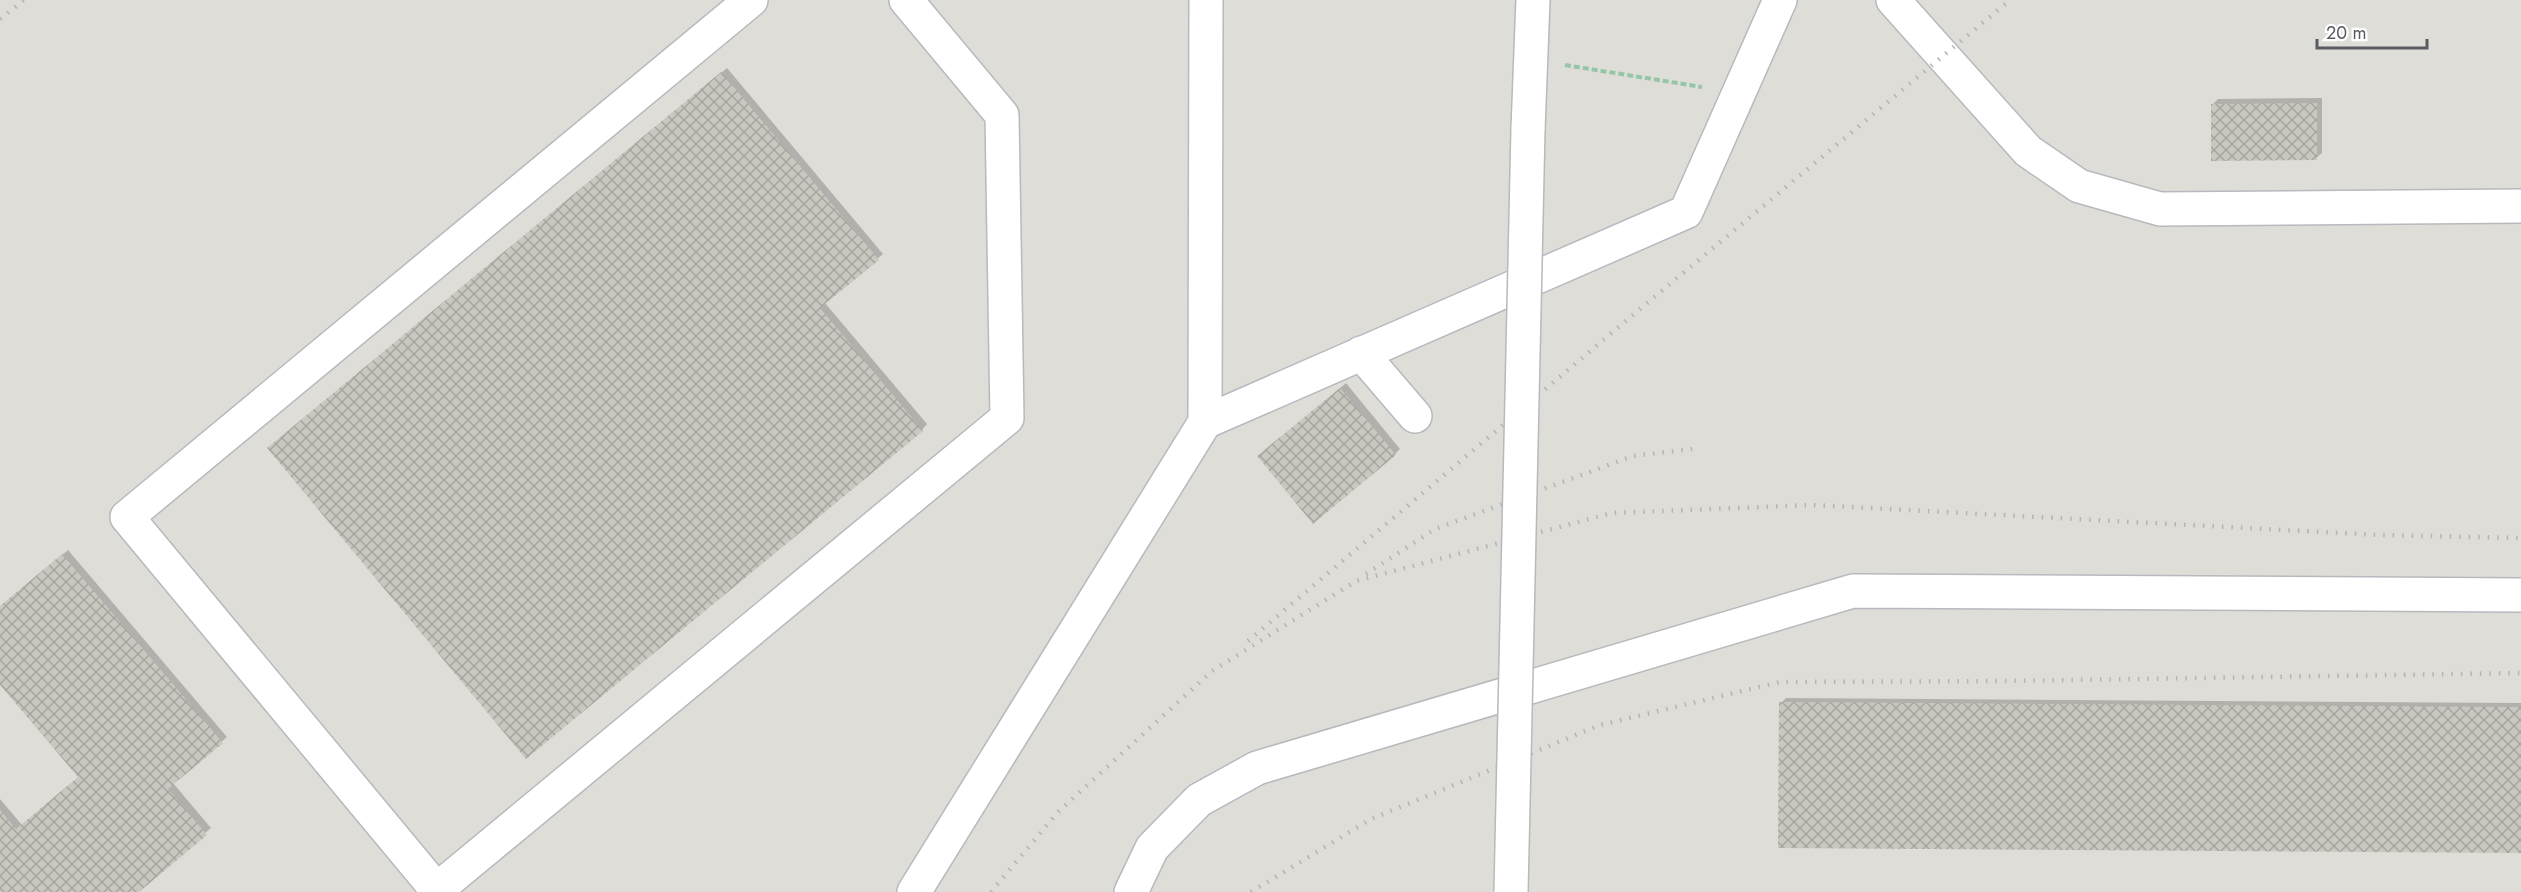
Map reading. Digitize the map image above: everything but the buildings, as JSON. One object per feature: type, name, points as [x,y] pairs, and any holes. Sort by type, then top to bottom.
[{"type":"lane","points":[[751,0],[127,517],[435,891],[1007,418],[1002,115],[906,0]]},
{"type":"lane","points":[[914,892],[1205,422],[1206,0]]},
{"type":"lane","points":[[1511,892],[1528,129],[1533,0]]},
{"type":"lane","points":[[1205,422],[1686,212],[1780,0]]},
{"type":"lane","points":[[1893,0],[2028,151],[2079,186],[2160,210],[2521,206]]},
{"type":"lane","points":[[1361,353],[1415,416]]},
{"type":"lane","points":[[1131,892],[1152,848],[1199,800],[1257,768],[1853,591],[2521,595]]},
{"type":"path","points":[[1584,67],[1688,84]]},
{"type":"shaded area","points":[[0,0],[2521,0],[2521,892],[0,892]]},
{"type":"railway","points":[[0,19],[24,0]]},
{"type":"railway","points":[[1248,641],[2010,0]]},
{"type":"railway","points":[[1366,574],[1435,529],[1633,456],[1700,448]]},
{"type":"railway","points":[[991,892],[1058,812],[1212,671],[1356,581],[1612,513],[1812,505],[2380,535],[2521,538]]},
{"type":"railway","points":[[1251,892],[1371,819],[1600,725],[1780,682],[2521,673]]}]
